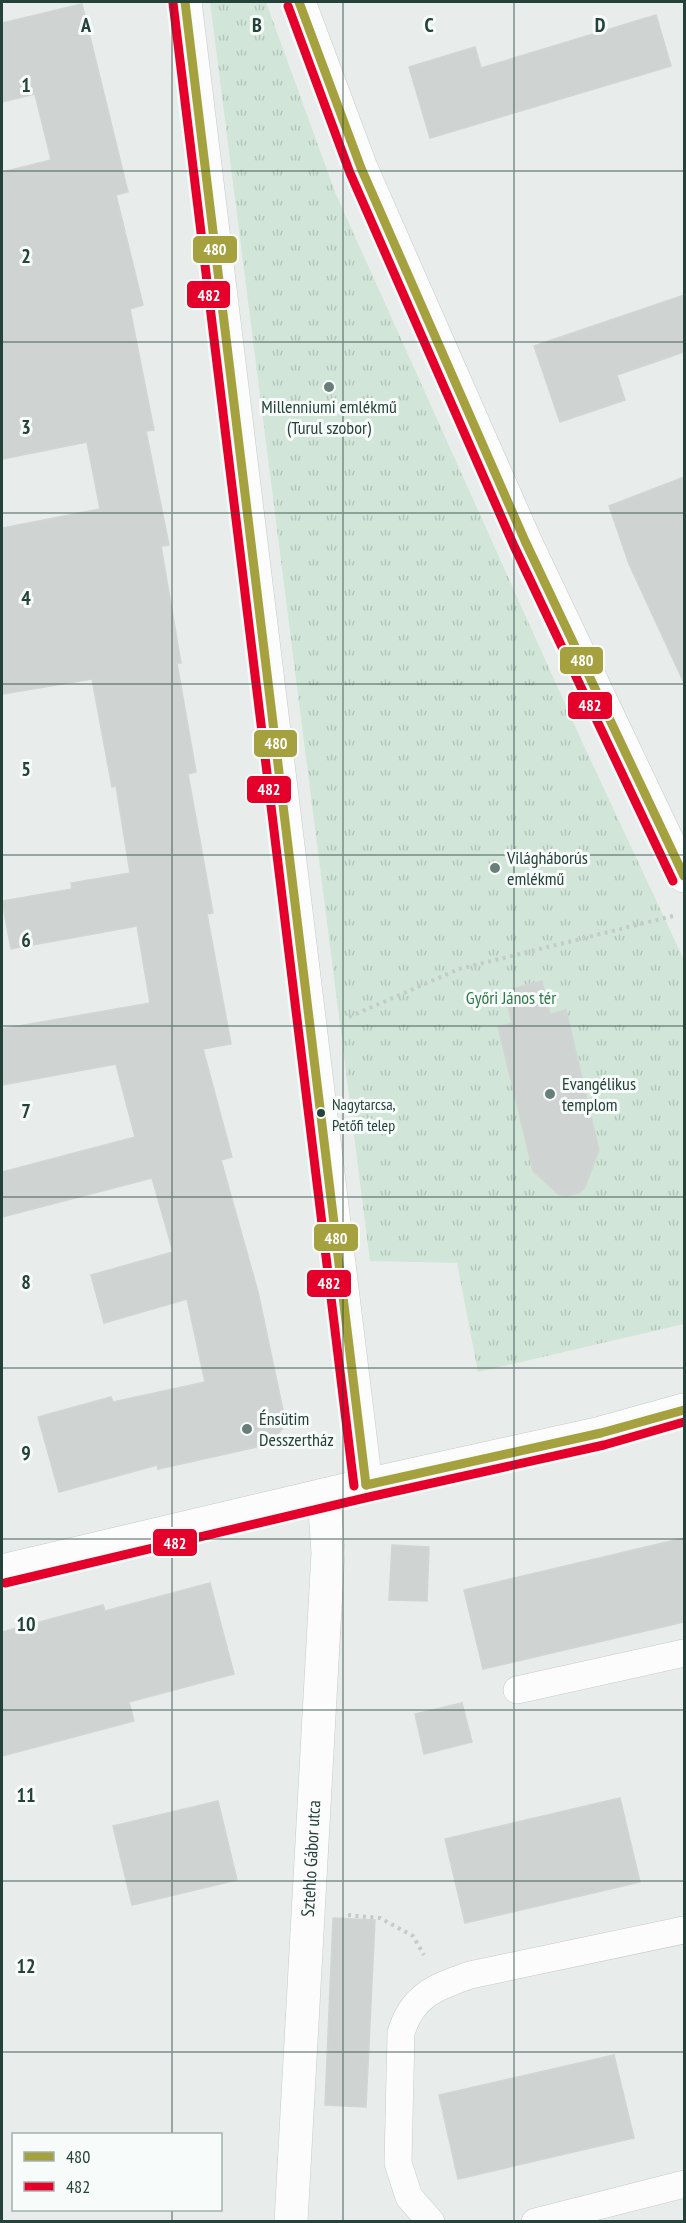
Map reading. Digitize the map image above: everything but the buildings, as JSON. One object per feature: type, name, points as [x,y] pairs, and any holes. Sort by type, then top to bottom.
[{"type":"street","points":[[186,2],[309,1034],[366,1485]]},
{"type":"street","points":[[300,2],[366,179],[525,541],[684,876]]},
{"type":"street","points":[[2,1570],[601,1433],[684,1410]]},
{"type":"street","name":"Sztehlo Gábor utca","points":[[291,2222],[328,1553],[324,1495]]},
{"type":"lane","points":[[517,1690],[684,1653]]},
{"type":"lane","points":[[431,2222],[410,2197],[398,2163],[401,2033],[406,2018],[415,2004],[442,1985],[470,1975],[684,1930]]},
{"type":"lane","points":[[535,2222],[684,2184]]},
{"type":"path","points":[[309,1034],[459,969],[684,913]]},
{"type":"path","points":[[308,1912],[380,1918],[413,1936],[442,1985]]},
{"type":"green space","name":"Győri János tér","points":[[210,2],[266,2],[335,192],[584,746],[684,960],[684,1324],[478,1372],[457,1263],[370,1261]]},
{"type":"transit line","name":"480","points":[[185,2],[366,1485]]},
{"type":"transit line","name":"480","points":[[299,2],[361,168],[525,541],[684,876]]},
{"type":"transit line","name":"482","points":[[173,3],[354,1486]]},
{"type":"transit line","name":"482","points":[[288,6],[350,173],[514,546],[673,881]]},
{"type":"transit line","name":"480","points":[[366,1485],[601,1433],[684,1410]]},
{"type":"transit line","name":"482","points":[[5,1583],[369,1497],[604,1445],[684,1422]]},
{"type":"place","name":"Millenniumi emlékmű (Turul szobor)","points":[[329,387]]},
{"type":"place","name":"Világháborús emlékmű","points":[[495,868]]},
{"type":"place","name":"Evangélikus templom","points":[[550,1094]]},
{"type":"place","name":"Nagytarcsa, Petőfi telep","points":[[321,1113]]},
{"type":"place","name":"Énsütim Desszertház","points":[[247,1429]]}]
